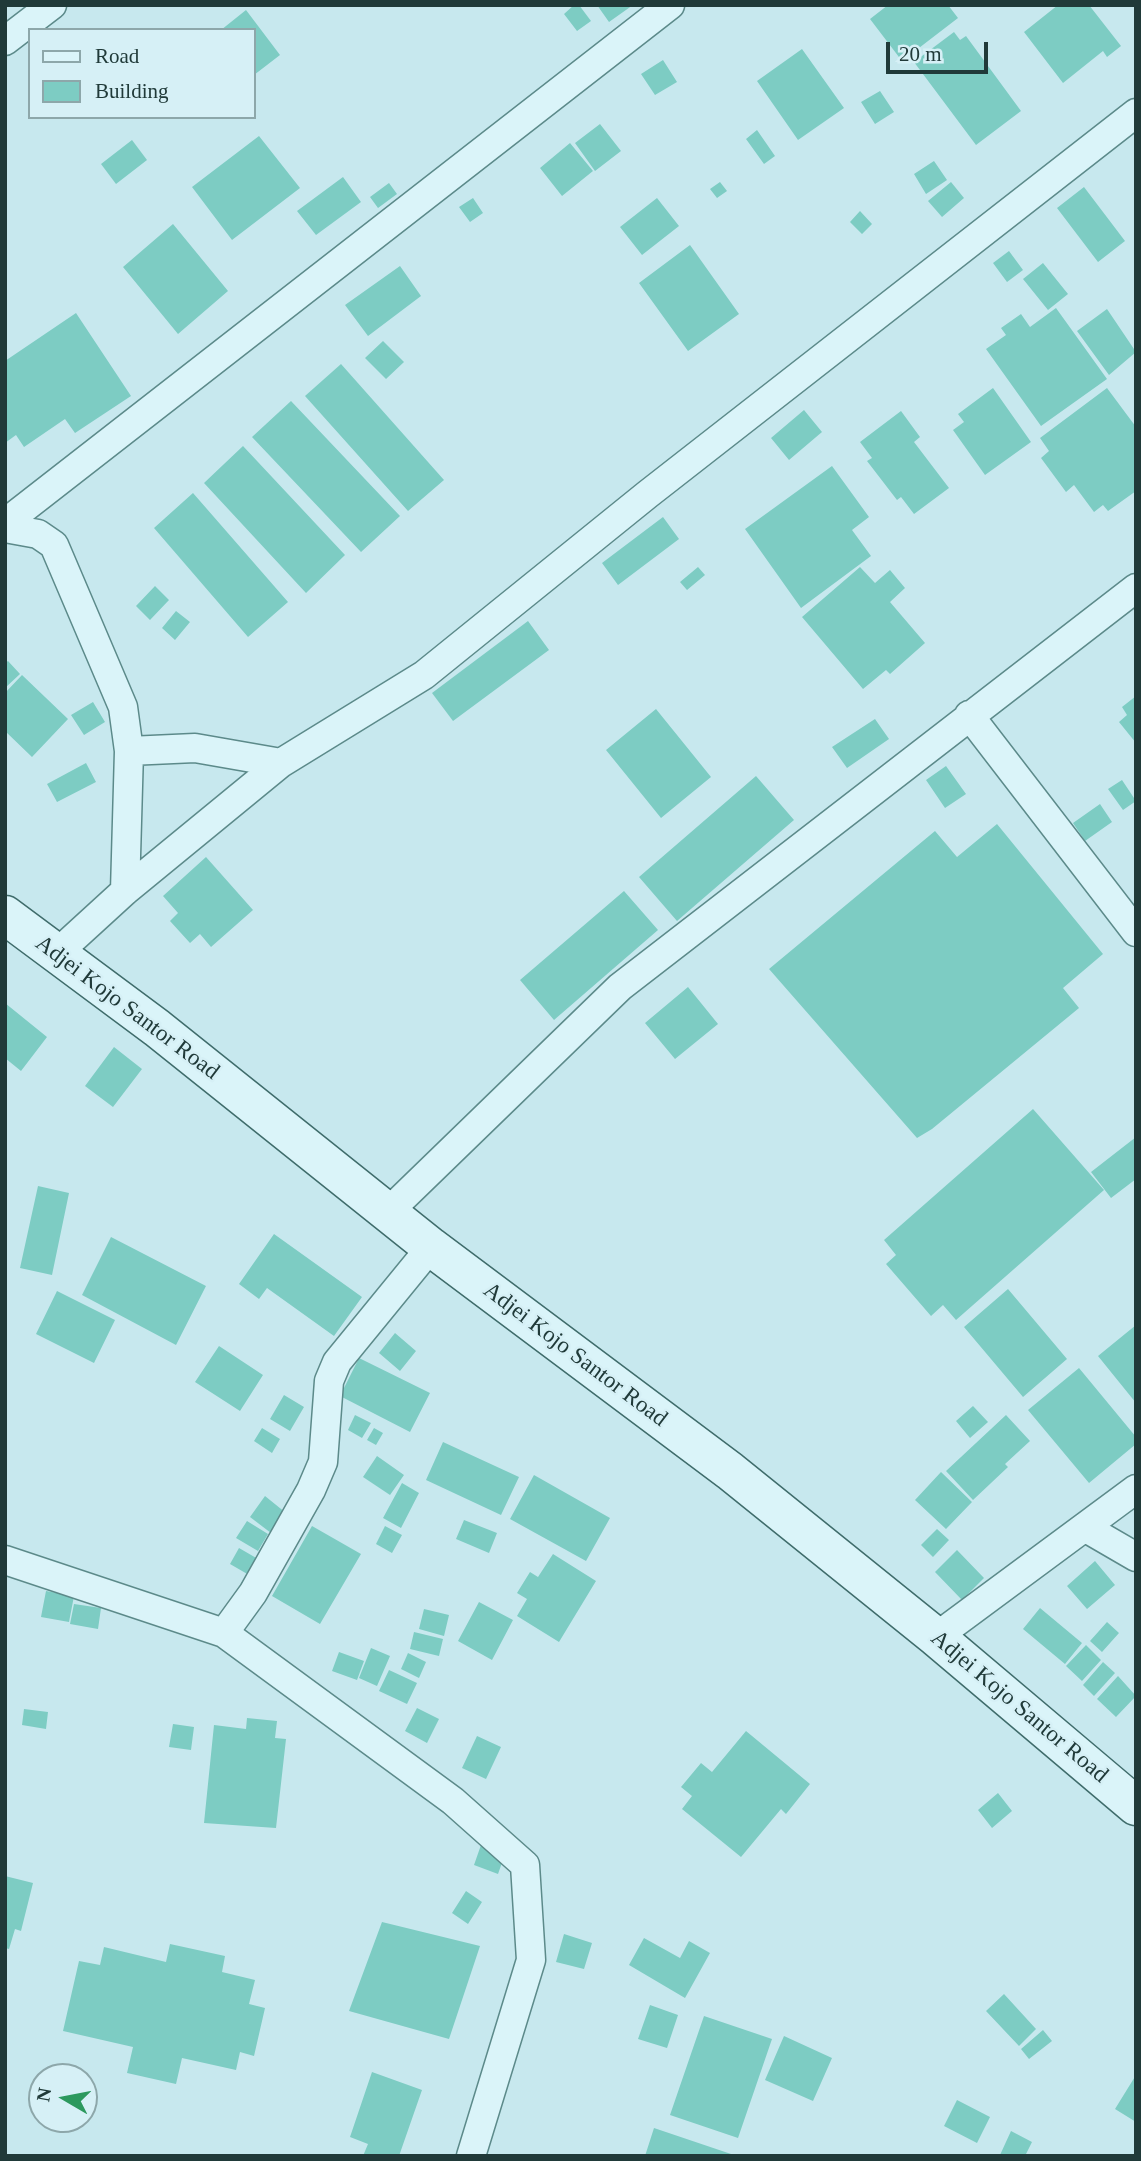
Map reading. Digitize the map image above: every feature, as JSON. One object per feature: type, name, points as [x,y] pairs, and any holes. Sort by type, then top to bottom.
[{"type":"street","points":[[5,41],[52,5]]},
{"type":"street","points":[[5,526],[670,5]]},
{"type":"street","points":[[55,955],[125,891],[281,763],[424,675],[691,460],[1136,114]]},
{"type":"street","points":[[5,526],[38,534],[54,545],[122,707],[129,751],[125,891]]},
{"type":"street","points":[[388,1213],[620,987],[968,715],[1136,588]]},
{"type":"street","points":[[968,715],[1136,932]]},
{"type":"street","points":[[129,751],[195,748],[281,763]]},
{"type":"street","name":"Adjei Kojo Santor Road","points":[[5,915],[55,955],[157,1028],[431,1247],[730,1471],[936,1637],[1136,1806]]},
{"type":"street","points":[[224,1633],[253,1593],[311,1490],[323,1462],[329,1381],[337,1362],[431,1247]]},
{"type":"street","points":[[936,1637],[1136,1489]]},
{"type":"street","points":[[1086,1528],[1136,1557]]},
{"type":"street","points":[[5,1560],[224,1633],[453,1801],[525,1865],[531,1960],[471,2156]]},
{"type":"building","points":[[574,5],[579,5],[591,21],[577,31],[564,14]]},
{"type":"building","points":[[597,5],[633,5],[609,22]]},
{"type":"building","points":[[888,5],[948,5],[958,18],[902,61],[870,19]]},
{"type":"building","points":[[1058,5],[1089,5],[1121,46],[1107,57],[1103,51],[1063,83],[1024,32]]},
{"type":"building","points":[[246,10],[280,55],[256,73],[256,28],[224,28]]},
{"type":"building","points":[[954,32],[960,40],[966,36],[1021,111],[976,145],[914,62]]},
{"type":"building","points":[[802,49],[844,108],[798,140],[757,81]]},
{"type":"building","points":[[663,60],[677,82],[655,95],[641,74]]},
{"type":"building","points":[[880,91],[894,112],[875,124],[861,102]]},
{"type":"building","points":[[600,124],[621,151],[595,171],[575,143]]},
{"type":"building","points":[[757,130],[775,156],[764,164],[746,139]]},
{"type":"building","points":[[259,136],[300,188],[232,240],[192,187]]},
{"type":"building","points":[[132,140],[147,160],[116,184],[101,164]]},
{"type":"building","points":[[570,143],[593,171],[562,196],[540,168]]},
{"type":"building","points":[[934,161],[947,180],[926,194],[914,174]]},
{"type":"building","points":[[343,177],[361,202],[316,235],[297,211]]},
{"type":"building","points":[[720,182],[727,191],[717,198],[710,189]]},
{"type":"building","points":[[951,182],[964,198],[942,217],[928,201]]},
{"type":"building","points":[[389,183],[397,194],[378,208],[370,197]]},
{"type":"building","points":[[1084,187],[1125,241],[1098,262],[1057,208]]},
{"type":"building","points":[[473,198],[483,213],[470,222],[459,207]]},
{"type":"building","points":[[657,198],[679,226],[642,255],[620,227]]},
{"type":"building","points":[[860,211],[872,224],[862,234],[850,222]]},
{"type":"building","points":[[173,224],[228,291],[178,334],[123,267]]},
{"type":"building","points":[[690,245],[739,314],[688,351],[639,283]]},
{"type":"building","points":[[1009,251],[1023,270],[1007,282],[993,263]]},
{"type":"building","points":[[1043,263],[1068,294],[1048,310],[1023,279]]},
{"type":"building","points":[[400,266],[421,296],[368,336],[345,305]]},
{"type":"building","points":[[1056,308],[1107,379],[1041,426],[986,349],[1006,335],[1001,328],[1021,314],[1030,327]]},
{"type":"building","points":[[1107,309],[1136,352],[1109,375],[1077,331]]},
{"type":"building","points":[[76,313],[131,396],[75,433],[65,419],[24,447],[16,435],[5,443],[5,361]]},
{"type":"building","points":[[383,341],[404,362],[386,379],[365,358]]},
{"type":"building","points":[[341,364],[444,480],[408,511],[305,396]]},
{"type":"building","points":[[993,388],[1031,442],[985,475],[953,430],[964,422],[958,414]]},
{"type":"building","points":[[1107,388],[1136,427],[1136,491],[1108,511],[1103,505],[1094,512],[1074,485],[1066,492],[1041,458],[1049,451],[1040,438]]},
{"type":"building","points":[[291,401],[400,516],[361,552],[252,437]]},
{"type":"building","points":[[804,410],[822,432],[789,460],[771,438]]},
{"type":"building","points":[[901,411],[920,437],[914,442],[949,488],[914,514],[901,497],[897,500],[867,461],[872,458],[860,442]]},
{"type":"building","points":[[243,446],[345,555],[306,593],[204,483]]},
{"type":"building","points":[[832,466],[869,517],[852,530],[871,556],[801,608],[745,529]]},
{"type":"building","points":[[193,493],[288,602],[248,637],[154,528]]},
{"type":"building","points":[[663,517],[679,539],[618,585],[602,563]]},
{"type":"building","points":[[698,567],[705,575],[687,590],[680,582]]},
{"type":"building","points":[[860,567],[875,583],[890,570],[905,588],[890,602],[925,643],[890,674],[886,670],[863,689],[802,617]]},
{"type":"building","points":[[155,586],[169,600],[150,620],[136,606]]},
{"type":"building","points":[[176,611],[190,622],[175,640],[162,628]]},
{"type":"building","points":[[528,621],[549,650],[453,721],[432,693]]},
{"type":"building","points":[[8,661],[20,674],[5,688],[5,663]]},
{"type":"building","points":[[22,675],[68,719],[32,757],[5,731],[5,693]]},
{"type":"building","points":[[1136,696],[1136,743],[1119,722],[1127,715],[1122,707]]},
{"type":"building","points":[[93,702],[105,722],[84,735],[71,715]]},
{"type":"building","points":[[656,709],[711,777],[661,818],[606,750]]},
{"type":"building","points":[[875,719],[889,739],[847,768],[832,747]]},
{"type":"building","points":[[86,763],[96,782],[57,802],[47,784]]},
{"type":"building","points":[[946,766],[966,794],[945,808],[926,780]]},
{"type":"building","points":[[756,776],[794,820],[677,921],[639,877]]},
{"type":"building","points":[[1122,780],[1136,801],[1123,810],[1108,789]]},
{"type":"building","points":[[1100,804],[1112,822],[1085,841],[1073,823]]},
{"type":"building","points":[[997,824],[1103,954],[1063,988],[1079,1008],[932,1129],[917,1138],[769,969],[935,831],[957,857]]},
{"type":"building","points":[[206,857],[253,910],[211,947],[200,934],[190,943],[170,921],[178,913],[163,896]]},
{"type":"building","points":[[624,891],[658,930],[554,1020],[520,980]]},
{"type":"building","points":[[688,987],[718,1024],[675,1059],[645,1023]]},
{"type":"building","points":[[5,1003],[47,1037],[21,1071],[5,1058]]},
{"type":"building","points":[[114,1047],[142,1069],[113,1107],[85,1086]]},
{"type":"building","points":[[1033,1109],[1104,1190],[956,1320],[943,1305],[931,1316],[886,1264],[896,1255],[884,1240]]},
{"type":"building","points":[[1136,1137],[1136,1179],[1111,1198],[1091,1172]]},
{"type":"building","points":[[38,1186],[69,1193],[52,1275],[20,1268]]},
{"type":"building","points":[[274,1234],[362,1297],[334,1336],[267,1288],[259,1299],[239,1284]]},
{"type":"building","points":[[111,1237],[206,1286],[176,1345],[82,1295]]},
{"type":"building","points":[[1008,1289],[1067,1359],[1023,1397],[964,1327]]},
{"type":"building","points":[[57,1291],[115,1320],[94,1363],[36,1334]]},
{"type":"building","points":[[1136,1325],[1136,1403],[1098,1356]]},
{"type":"building","points":[[395,1333],[416,1351],[400,1371],[379,1353]]},
{"type":"building","points":[[219,1346],[263,1375],[240,1411],[195,1382]]},
{"type":"building","points":[[359,1358],[430,1393],[410,1432],[340,1396]]},
{"type":"building","points":[[1079,1368],[1136,1437],[1136,1444],[1089,1483],[1028,1410]]},
{"type":"building","points":[[284,1395],[304,1407],[290,1431],[270,1419]]},
{"type":"building","points":[[973,1406],[988,1422],[970,1438],[956,1421]]},
{"type":"building","points":[[355,1415],[371,1423],[362,1438],[348,1430]]},
{"type":"building","points":[[1006,1415],[1030,1441],[1005,1464],[1008,1467],[973,1500],[946,1471]]},
{"type":"building","points":[[262,1428],[280,1439],[272,1453],[254,1441]]},
{"type":"building","points":[[374,1428],[383,1433],[376,1445],[367,1440]]},
{"type":"building","points":[[443,1442],[519,1477],[501,1515],[426,1480]]},
{"type":"building","points":[[377,1456],[404,1475],[390,1495],[363,1477]]},
{"type":"building","points":[[941,1472],[972,1502],[946,1529],[915,1500]]},
{"type":"building","points":[[534,1475],[610,1518],[586,1561],[510,1519]]},
{"type":"building","points":[[402,1483],[419,1493],[401,1528],[383,1518]]},
{"type":"building","points":[[265,1496],[286,1513],[271,1533],[250,1517]]},
{"type":"building","points":[[464,1520],[497,1533],[489,1553],[456,1539]]},
{"type":"building","points":[[247,1521],[268,1534],[258,1551],[236,1538]]},
{"type":"building","points":[[312,1526],[361,1554],[320,1624],[272,1596]]},
{"type":"building","points":[[385,1526],[402,1535],[392,1553],[376,1544]]},
{"type":"building","points":[[937,1529],[949,1540],[933,1557],[921,1545]]},
{"type":"building","points":[[239,1548],[258,1559],[249,1575],[230,1564]]},
{"type":"building","points":[[957,1550],[984,1578],[962,1600],[935,1572]]},
{"type":"building","points":[[553,1554],[596,1581],[559,1642],[517,1616],[527,1599],[517,1593],[530,1572],[538,1577]]},
{"type":"building","points":[[1095,1561],[1115,1585],[1087,1609],[1067,1586]]},
{"type":"building","points":[[46,1591],[74,1596],[69,1622],[41,1617]]},
{"type":"building","points":[[479,1602],[513,1620],[492,1660],[458,1641]]},
{"type":"building","points":[[74,1604],[101,1608],[98,1629],[70,1624]]},
{"type":"building","points":[[1040,1608],[1082,1643],[1065,1664],[1023,1629]]},
{"type":"building","points":[[424,1609],[449,1615],[444,1636],[419,1629]]},
{"type":"building","points":[[1107,1622],[1119,1633],[1102,1652],[1090,1641]]},
{"type":"building","points":[[414,1632],[443,1639],[439,1656],[410,1649]]},
{"type":"building","points":[[1086,1645],[1101,1660],[1082,1681],[1066,1666]]},
{"type":"building","points":[[371,1648],[390,1656],[377,1686],[359,1678]]},
{"type":"building","points":[[339,1652],[364,1661],[357,1680],[332,1671]]},
{"type":"building","points":[[408,1653],[426,1662],[419,1678],[401,1669]]},
{"type":"building","points":[[1103,1662],[1115,1673],[1094,1696],[1083,1685]]},
{"type":"building","points":[[389,1670],[417,1683],[407,1704],[379,1691]]},
{"type":"building","points":[[1118,1676],[1136,1696],[1116,1717],[1097,1699]]},
{"type":"building","points":[[417,1708],[439,1719],[427,1743],[405,1731]]},
{"type":"building","points":[[24,1709],[48,1712],[46,1729],[22,1725]]},
{"type":"building","points":[[247,1718],[277,1721],[275,1738],[286,1739],[276,1828],[204,1823],[214,1725],[246,1729]]},
{"type":"building","points":[[173,1724],[194,1727],[191,1750],[169,1747]]},
{"type":"building","points":[[746,1731],[810,1784],[786,1814],[781,1809],[741,1857],[682,1809],[692,1796],[681,1787],[701,1763],[712,1772]]},
{"type":"building","points":[[477,1736],[501,1747],[486,1779],[462,1768]]},
{"type":"building","points":[[998,1793],[1012,1811],[992,1828],[978,1810]]},
{"type":"building","points":[[481,1845],[505,1854],[498,1874],[474,1865]]},
{"type":"building","points":[[5,1876],[33,1883],[21,1931],[15,1929],[9,1949],[5,1948]]},
{"type":"building","points":[[466,1891],[482,1902],[468,1924],[452,1913]]},
{"type":"building","points":[[382,1922],[480,1946],[449,2039],[349,2011]]},
{"type":"building","points":[[564,1934],[592,1943],[584,1969],[556,1962]]},
{"type":"building","points":[[644,1938],[680,1958],[689,1941],[710,1953],[685,1998],[629,1965]]},
{"type":"building","points":[[170,1944],[225,1956],[222,1972],[255,1980],[249,2004],[265,2008],[254,2056],[240,2052],[236,2070],[182,2058],[176,2084],[127,2073],[133,2047],[63,2031],[79,1961],[100,1965],[104,1947],[166,1962]]},
{"type":"building","points":[[1004,1994],[1036,2029],[1019,2046],[986,2011]]},
{"type":"building","points":[[650,2005],[678,2015],[667,2048],[638,2039]]},
{"type":"building","points":[[704,2016],[772,2039],[738,2138],[670,2115]]},
{"type":"building","points":[[1043,2030],[1052,2041],[1029,2059],[1021,2049]]},
{"type":"building","points":[[784,2036],[832,2058],[813,2101],[765,2080]]},
{"type":"building","points":[[372,2072],[422,2090],[399,2156],[363,2156],[368,2144],[350,2137]]},
{"type":"building","points":[[1136,2075],[1136,2122],[1115,2109]]},
{"type":"building","points":[[957,2100],[990,2117],[977,2143],[944,2126]]},
{"type":"building","points":[[654,2128],[734,2155],[734,2156],[645,2156]]},
{"type":"building","points":[[1011,2131],[1032,2142],[1025,2156],[1000,2155]]}]
